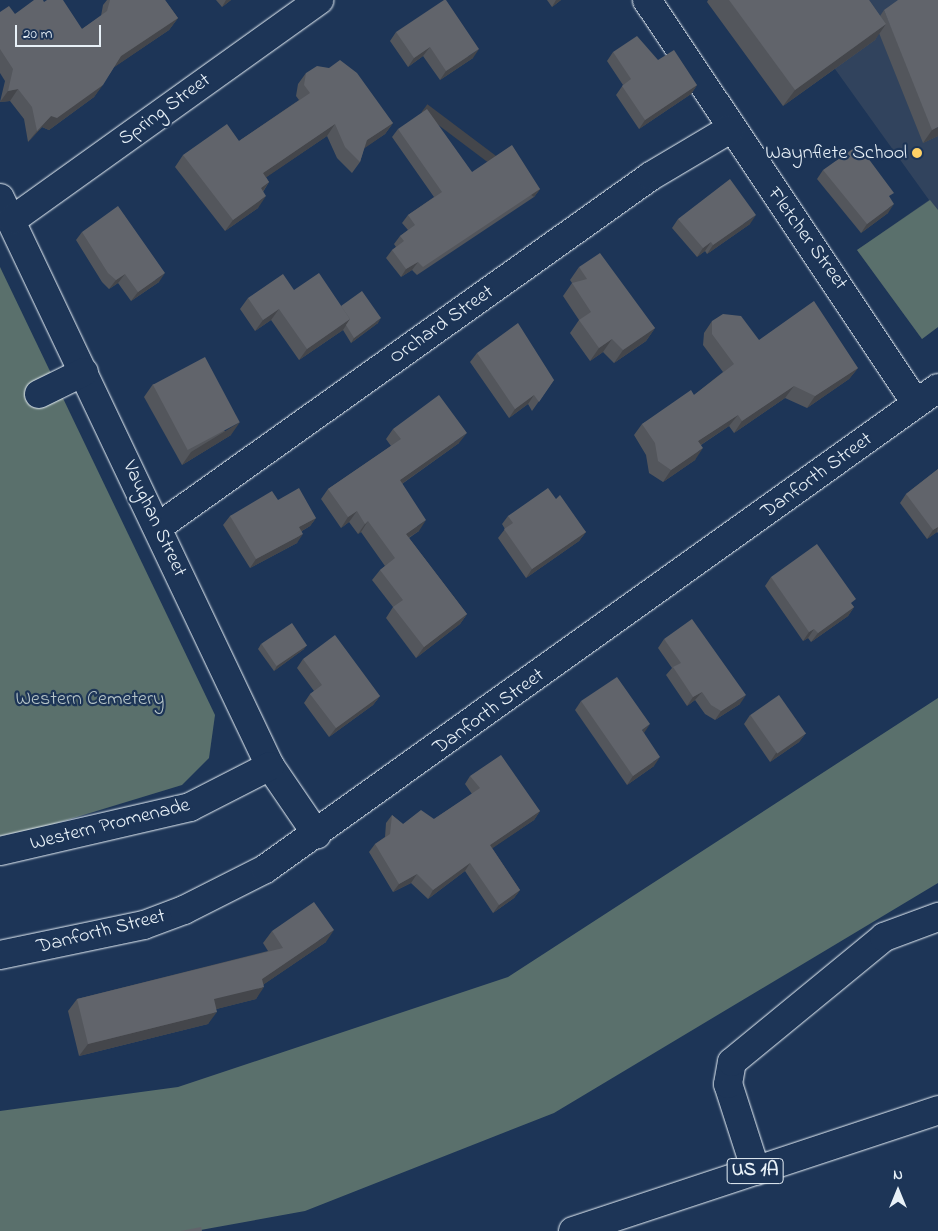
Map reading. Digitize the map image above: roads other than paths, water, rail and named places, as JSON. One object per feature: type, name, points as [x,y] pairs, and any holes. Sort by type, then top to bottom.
[{"type":"street","name":"Spring Street","points":[[6,209],[319,0]]},
{"type":"street","name":"Fletcher Street","points":[[647,0],[730,129],[848,296],[916,404]]},
{"type":"street","name":"Orchard Street","points":[[158,527],[651,176],[730,129]]},
{"type":"street","name":"Vaughan Street","points":[[6,209],[270,766],[317,835]]},
{"type":"street","points":[[38,394],[84,372]]},
{"type":"street","name":"Danforth Street","points":[[0,955],[100,936],[184,910],[265,869],[317,835],[938,388]]},
{"type":"street","name":"Western Promenade","points":[[0,852],[190,807],[270,766]]},
{"type":"street","points":[[756,1171],[728,1084],[732,1062],[884,938],[938,917]]},
{"type":"street","name":"US 1A","points":[[573,1231],[938,1110]]},
{"type":"place","name":"Waynflete School","points":[[917,153]]},
{"type":"park label","name":"Western Cemetery","points":[[90,699]]}]
